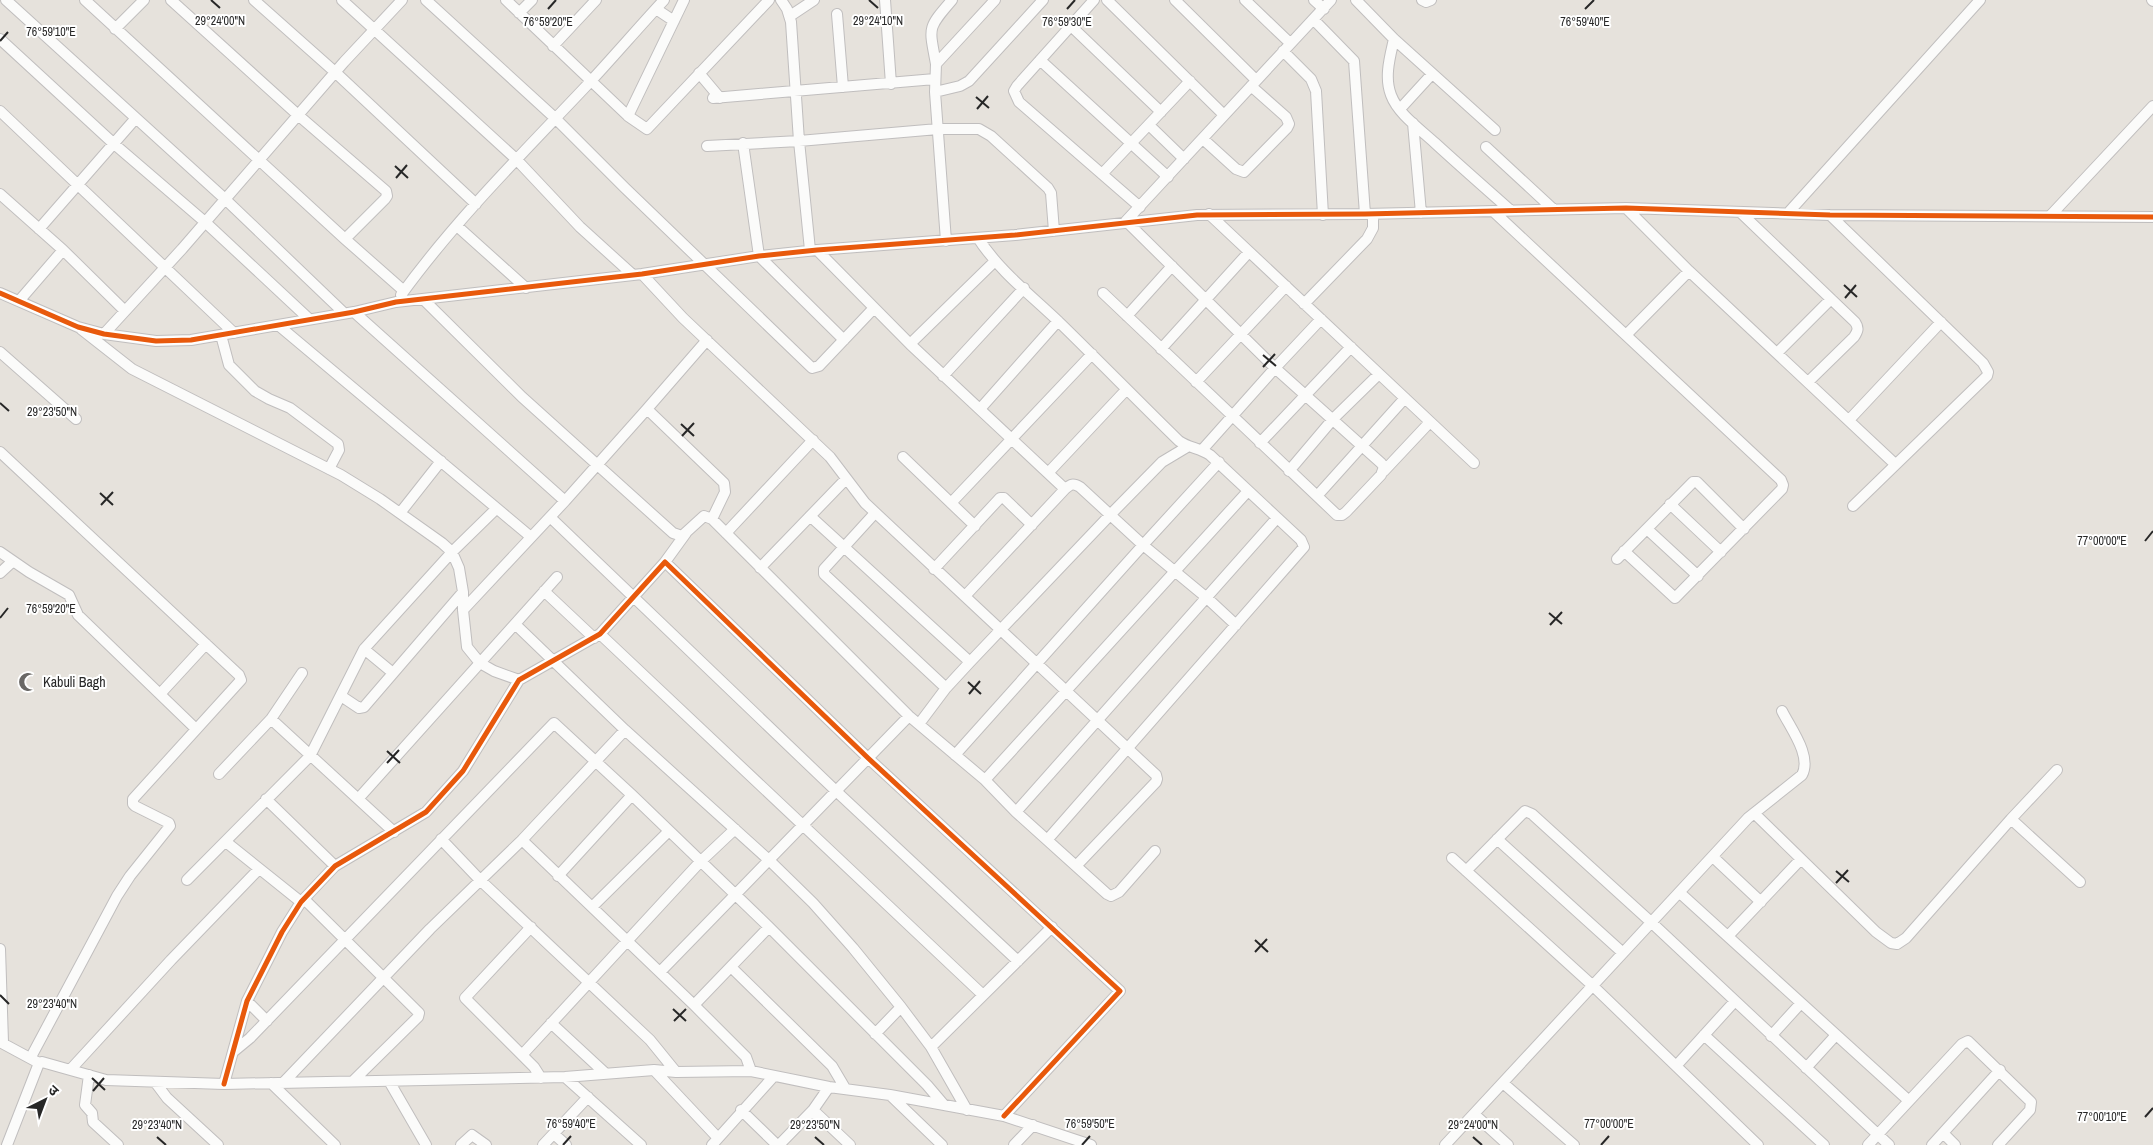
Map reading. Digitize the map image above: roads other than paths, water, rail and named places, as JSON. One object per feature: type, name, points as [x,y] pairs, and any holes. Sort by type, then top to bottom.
[{"type":"street","points":[[6,0],[349,312],[565,501]]},
{"type":"street","points":[[85,0],[404,291]]},
{"type":"street","points":[[115,29],[144,0]]},
{"type":"street","points":[[171,0],[387,193],[384,199],[345,239]]},
{"type":"street","points":[[254,0],[335,72],[476,204]]},
{"type":"street","points":[[342,0],[516,159],[580,227],[638,274],[814,440],[830,457],[859,497],[875,513],[934,570],[1001,628],[1065,692],[1098,720],[1156,775],[1157,779],[1076,866]]},
{"type":"street","points":[[104,334],[225,200],[335,72],[402,0]]},
{"type":"street","points":[[426,0],[555,118],[704,266],[812,368],[819,366],[874,308]]},
{"type":"street","points":[[506,0],[628,116],[646,128],[769,0]]},
{"type":"street","points":[[519,13],[532,0]]},
{"type":"street","points":[[553,46],[596,0]]},
{"type":"street","points":[[396,302],[476,204],[664,0]]},
{"type":"street","points":[[628,116],[684,0]]},
{"type":"street","points":[[781,0],[790,16],[799,140],[813,250],[943,376],[1013,439],[1065,490]]},
{"type":"street","points":[[790,16],[814,0]]},
{"type":"street","points":[[885,0],[891,84]]},
{"type":"street","points":[[946,241],[935,80],[936,64],[931,28],[936,18],[952,0]]},
{"type":"street","points":[[936,64],[995,0]]},
{"type":"street","points":[[936,92],[960,86],[969,81],[1043,0]]},
{"type":"street","points":[[1094,0],[1017,86],[1014,91],[1015,96],[1019,102],[1140,207]]},
{"type":"street","points":[[1107,0],[1224,115]]},
{"type":"street","points":[[1174,0],[1286,117],[1289,124],[1244,172],[1236,169],[1203,139]]},
{"type":"street","points":[[1245,0],[1287,47],[1311,79],[1316,90],[1323,215]]},
{"type":"street","points":[[1314,0],[1324,8]]},
{"type":"street","points":[[1126,221],[1331,0]]},
{"type":"street","points":[[1356,0],[1394,39],[1495,130]]},
{"type":"street","points":[[1422,0],[1428,2],[1431,0]]},
{"type":"street","points":[[1788,213],[1980,0]]},
{"type":"street","points":[[656,9],[674,21]]},
{"type":"street","points":[[837,14],[843,87]]},
{"type":"street","points":[[1304,304],[1367,239],[1373,228],[1369,214],[1354,61],[1314,20]]},
{"type":"street","points":[[1071,26],[1161,112]]},
{"type":"street","points":[[0,39],[113,143],[205,222],[308,318]]},
{"type":"street","points":[[1394,39],[1388,70],[1388,84],[1391,95],[1400,109],[1413,123],[1509,209]]},
{"type":"street","points":[[1040,60],[1168,177]]},
{"type":"street","points":[[699,73],[717,98],[935,80]]},
{"type":"street","points":[[1400,109],[1432,74]]},
{"type":"street","points":[[1102,174],[1190,82]]},
{"type":"street","points":[[2050,216],[2153,106]]},
{"type":"street","points":[[0,111],[234,333]]},
{"type":"street","points":[[39,228],[136,118]]},
{"type":"street","points":[[1413,123],[1421,213]]},
{"type":"street","points":[[1149,125],[1184,159]]},
{"type":"street","points":[[707,146],[938,129],[979,129],[991,136],[1048,188],[1054,231]]},
{"type":"street","points":[[743,143],[759,256],[844,340]]},
{"type":"street","points":[[1486,147],[1553,209]]},
{"type":"street","points":[[0,194],[63,250],[124,310]]},
{"type":"street","points":[[0,294],[78,327],[104,334],[156,341],[191,340],[396,302],[704,266],[759,256],[1054,231],[1126,221],[1209,214],[1323,215],[1509,209],[1626,208],[1830,215],[2153,217]]},
{"type":"street","points":[[1626,208],[1689,271],[1895,464]]},
{"type":"street","points":[[1493,211],[1780,480],[1783,485],[1782,489],[1744,529],[1675,598],[1624,551]]},
{"type":"street","points":[[1740,212],[1832,299],[1858,327],[1858,332],[1808,382]]},
{"type":"street","points":[[1209,214],[1474,463]]},
{"type":"street","points":[[1830,215],[1983,363],[1988,372],[1987,376],[1853,506]]},
{"type":"street","points":[[1126,221],[1275,368],[1381,463],[1384,471]]},
{"type":"street","points":[[457,226],[526,288]]},
{"type":"street","points":[[978,238],[995,261],[1179,441],[1187,447],[1202,450],[1219,462],[1301,540],[1304,547],[1048,840]]},
{"type":"street","points":[[20,301],[63,250]]},
{"type":"street","points":[[1161,349],[1249,252]]},
{"type":"street","points":[[910,344],[995,261]]},
{"type":"street","points":[[1127,316],[1172,266]]},
{"type":"street","points":[[1626,335],[1689,271]]},
{"type":"street","points":[[1196,382],[1286,286]]},
{"type":"street","points":[[943,376],[1024,288]]},
{"type":"street","points":[[1103,293],[1337,515],[1342,515],[1430,422]]},
{"type":"street","points":[[423,299],[522,397],[673,533],[682,536],[686,533]]},
{"type":"street","points":[[1777,353],[1832,299]]},
{"type":"street","points":[[1202,450],[1321,319]]},
{"type":"street","points":[[980,409],[1058,321]]},
{"type":"street","points":[[1849,420],[1941,322]]},
{"type":"street","points":[[278,325],[531,537]]},
{"type":"street","points":[[78,327],[120,362],[132,369],[362,487],[452,552],[459,568],[463,592],[462,610],[465,642],[480,663],[508,678],[519,680]]},
{"type":"street","points":[[221,335],[229,366],[255,391],[290,408],[338,444],[339,450],[329,469]]},
{"type":"street","points":[[462,610],[565,501],[707,340]]},
{"type":"street","points":[[1260,443],[1351,347]]},
{"type":"street","points":[[0,352],[76,419]]},
{"type":"street","points":[[951,503],[1092,354]]},
{"type":"street","points":[[1289,471],[1333,419],[1379,374]]},
{"type":"street","points":[[1048,473],[1126,390]]},
{"type":"street","points":[[1317,496],[1361,444],[1405,398]]},
{"type":"street","points":[[647,409],[724,483],[725,492],[712,520]]},
{"type":"street","points":[[726,533],[814,440]]},
{"type":"street","points":[[919,724],[946,688],[1111,514],[1162,462],[1187,447]]},
{"type":"street","points":[[0,452],[239,675],[242,680],[133,799],[135,806],[169,823],[170,826],[130,876],[117,896],[35,1060],[7,1145]]},
{"type":"street","points":[[903,457],[975,526]]},
{"type":"street","points":[[400,513],[441,461]]},
{"type":"street","points":[[955,755],[1219,462]]},
{"type":"street","points":[[760,568],[846,479]]},
{"type":"street","points":[[1617,559],[1693,482],[1697,482],[1744,529]]},
{"type":"street","points":[[965,596],[1065,490],[1070,485],[1075,484],[1080,486],[1143,545],[1207,598],[1236,625]]},
{"type":"street","points":[[985,780],[1248,491]]},
{"type":"street","points":[[934,570],[997,502],[1004,498],[1032,524]]},
{"type":"street","points":[[1670,504],[1721,552]]},
{"type":"street","points":[[187,880],[310,756],[364,649],[452,552],[496,509]]},
{"type":"street","points":[[875,513],[824,569],[824,574],[946,688]]},
{"type":"street","points":[[810,516],[970,662]]},
{"type":"street","points":[[550,517],[1018,961]]},
{"type":"street","points":[[224,1084],[247,1002],[282,932],[303,900],[335,866],[426,812],[463,772],[519,680],[597,636],[635,598],[666,562],[686,533],[701,518],[708,517],[712,520],[909,716],[985,780],[1016,812],[1111,896],[1119,892],[1155,851]]},
{"type":"street","points":[[1016,812],[1277,518]]},
{"type":"street","points":[[1647,529],[1698,576]]},
{"type":"street","points":[[0,552],[69,595],[78,614],[196,728]]},
{"type":"street","points":[[0,573],[13,561]]},
{"type":"street","points":[[666,562],[868,758],[1120,991],[1004,1116]]},
{"type":"street","points":[[358,799],[557,578]]},
{"type":"street","points":[[544,591],[597,636],[802,824],[984,995]]},
{"type":"street","points":[[341,696],[361,708],[463,592]]},
{"type":"street","points":[[515,624],[552,662],[770,861],[824,915],[901,1007],[931,1047],[967,1110]]},
{"type":"street","points":[[160,694],[206,644]]},
{"type":"street","points":[[364,649],[393,673]]},
{"type":"street","points":[[219,774],[271,719],[302,673]]},
{"type":"street","points":[[1445,1145],[1754,813],[1796,780],[1805,769],[1804,757],[1782,711]]},
{"type":"street","points":[[660,972],[909,716]]},
{"type":"street","points":[[271,719],[394,832]]},
{"type":"street","points":[[233,1052],[267,1021],[346,940],[552,723],[556,724],[596,760],[769,927],[944,1105]]},
{"type":"street","points":[[283,1083],[480,880],[522,840],[625,730]]},
{"type":"street","points":[[1754,813],[1876,932],[1891,943],[1897,944],[1906,938],[2011,819],[2058,770]]},
{"type":"street","points":[[558,876],[632,795]]},
{"type":"street","points":[[266,799],[335,866]]},
{"type":"street","points":[[1466,871],[1525,811],[1528,811],[1652,923],[1889,1145]]},
{"type":"street","points":[[2011,819],[2080,882]]},
{"type":"street","points":[[522,1055],[588,981],[700,862],[735,829]]},
{"type":"street","points":[[592,907],[669,831]]},
{"type":"street","points":[[441,839],[480,880],[650,1040],[676,1072]]},
{"type":"street","points":[[1497,839],[1623,953]]},
{"type":"street","points":[[522,840],[746,1057],[751,1071]]},
{"type":"street","points":[[226,842],[259,869],[303,900],[418,1011],[419,1015],[353,1081]]},
{"type":"street","points":[[1712,857],[1761,902]]},
{"type":"street","points":[[1452,858],[1592,985],[1758,1145]]},
{"type":"street","points":[[1728,936],[1801,859]]},
{"type":"street","points":[[71,1069],[171,960],[259,869]]},
{"type":"street","points":[[1680,892],[1908,1100]]},
{"type":"street","points":[[531,927],[465,998],[522,1055],[541,1078]]},
{"type":"street","points":[[694,1005],[732,968],[769,927]]},
{"type":"street","points":[[931,1047],[1052,927]]},
{"type":"street","points":[[0,949],[2,1042],[35,1060],[106,1080],[224,1084],[541,1078],[654,1070],[676,1072],[751,1071],[829,1087],[890,1095],[1004,1116],[1090,1145]]},
{"type":"street","points":[[732,968],[832,1066],[845,1088]]},
{"type":"street","points":[[1676,1066],[1735,1001]]},
{"type":"street","points":[[247,1002],[267,1021]]},
{"type":"street","points":[[1771,1036],[1801,1003]]},
{"type":"street","points":[[875,1034],[901,1007]]},
{"type":"street","points":[[551,1023],[605,1073]]},
{"type":"street","points":[[1704,1034],[1824,1145]]},
{"type":"street","points":[[1806,1068],[1836,1035]]},
{"type":"street","points":[[1868,1145],[1908,1100],[1965,1042],[1971,1043],[2000,1070],[2028,1099],[2032,1106],[1998,1145]]},
{"type":"street","points":[[654,1070],[715,1142],[774,1076]]},
{"type":"street","points":[[1932,1145],[2000,1070]]},
{"type":"street","points":[[89,1075],[85,1106],[92,1113],[93,1122],[117,1145]]},
{"type":"street","points":[[565,1077],[641,1145]]},
{"type":"street","points":[[389,1081],[426,1145]]},
{"type":"street","points":[[156,1082],[167,1098],[218,1145]]},
{"type":"street","points":[[271,1083],[335,1145]]},
{"type":"street","points":[[1503,1083],[1574,1145]]},
{"type":"street","points":[[742,1110],[778,1145],[813,1110],[829,1087]]},
{"type":"street","points":[[890,1095],[942,1145]]},
{"type":"street","points":[[543,1145],[588,1097]]},
{"type":"street","points":[[813,1110],[850,1145]]},
{"type":"street","points":[[1474,1114],[1508,1145]]},
{"type":"street","points":[[1014,1145],[1033,1125]]},
{"type":"street","points":[[1943,1133],[1955,1145]]},
{"type":"street","points":[[554,1134],[566,1145]]},
{"type":"street","points":[[461,1145],[473,1135],[486,1145]]},
{"type":"place","name":"Kabuli Bagh","points":[[28,682]]}]
